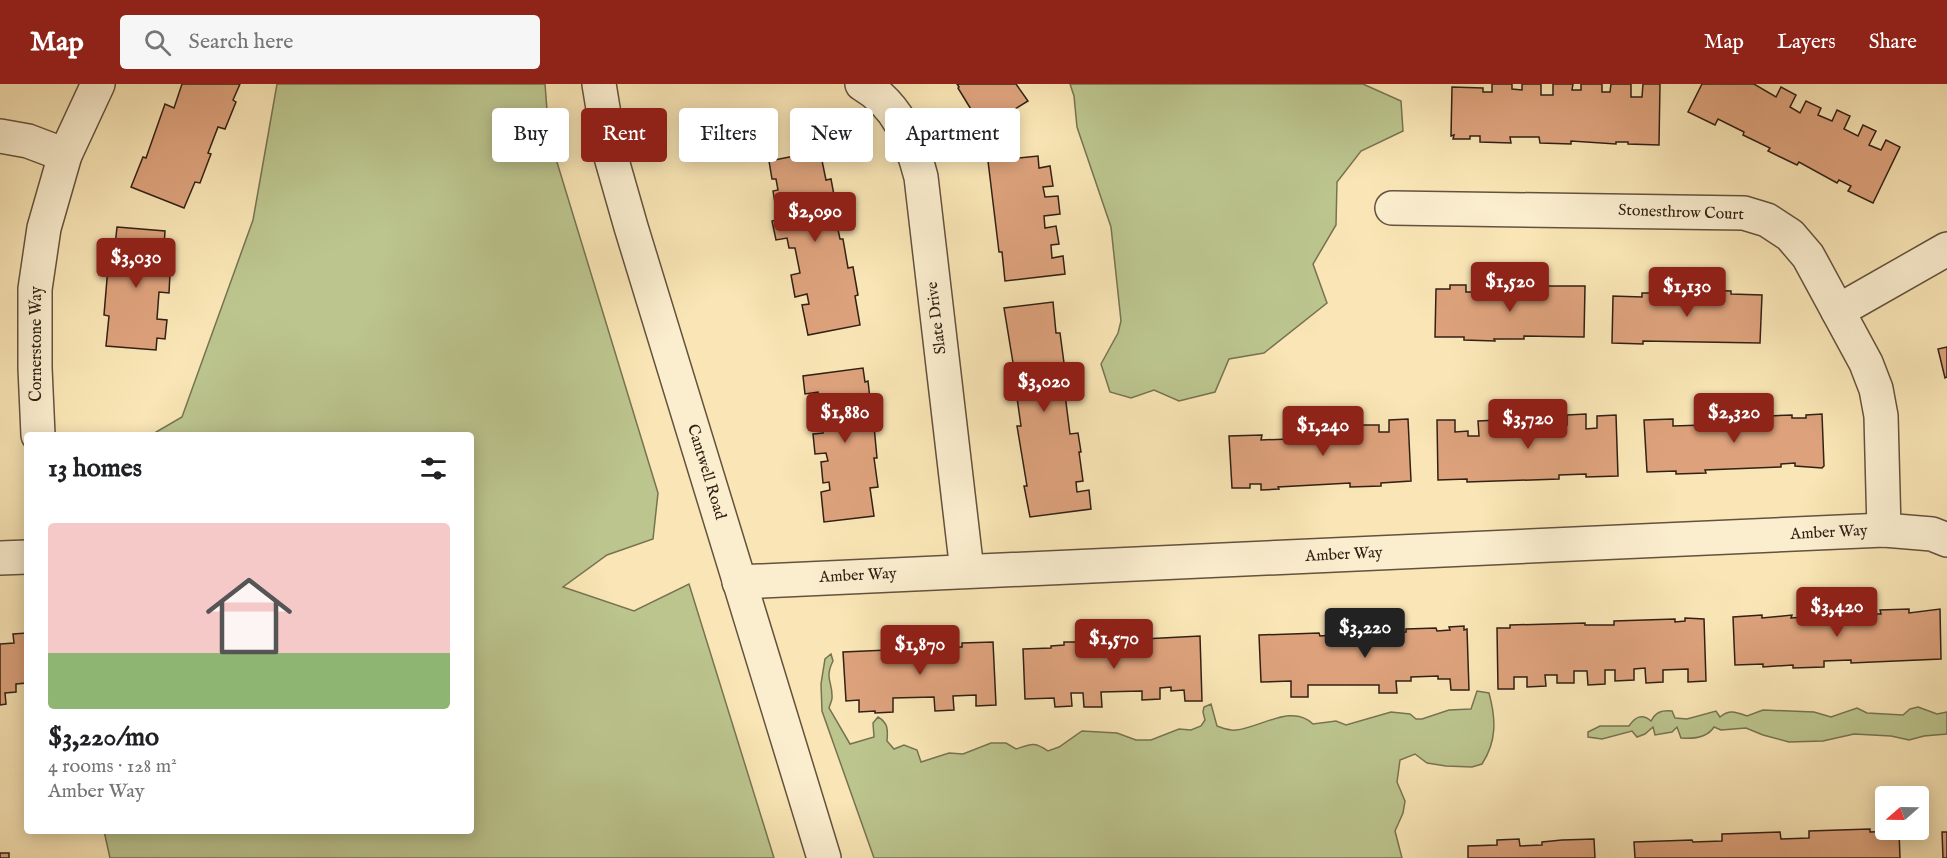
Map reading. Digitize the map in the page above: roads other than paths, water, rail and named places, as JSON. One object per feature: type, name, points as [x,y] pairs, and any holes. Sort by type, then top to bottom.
[{"type":"street","name":"Cornerstone Way","points":[[38,432],[35,289],[44,228],[65,155],[98,84]]},
{"type":"street","name":"Cantwell Road","points":[[599,84],[616,177],[824,858]]},
{"type":"street","name":"Slate Drive","points":[[862,84],[873,91],[894,112],[912,145],[921,177],[967,572]]},
{"type":"street","points":[[0,136],[28,141],[65,155]]},
{"type":"street","name":"Stonesthrow Court","points":[[1392,208],[1744,213],[1767,220],[1790,235],[1808,256],[1866,363],[1876,389],[1881,416],[1884,531]]},
{"type":"street","points":[[1838,311],[1947,249]]},
{"type":"street","name":"Amber Way","points":[[739,582],[1884,531],[1932,534],[1947,540]]},
{"type":"street","points":[[0,558],[24,557]]}]
